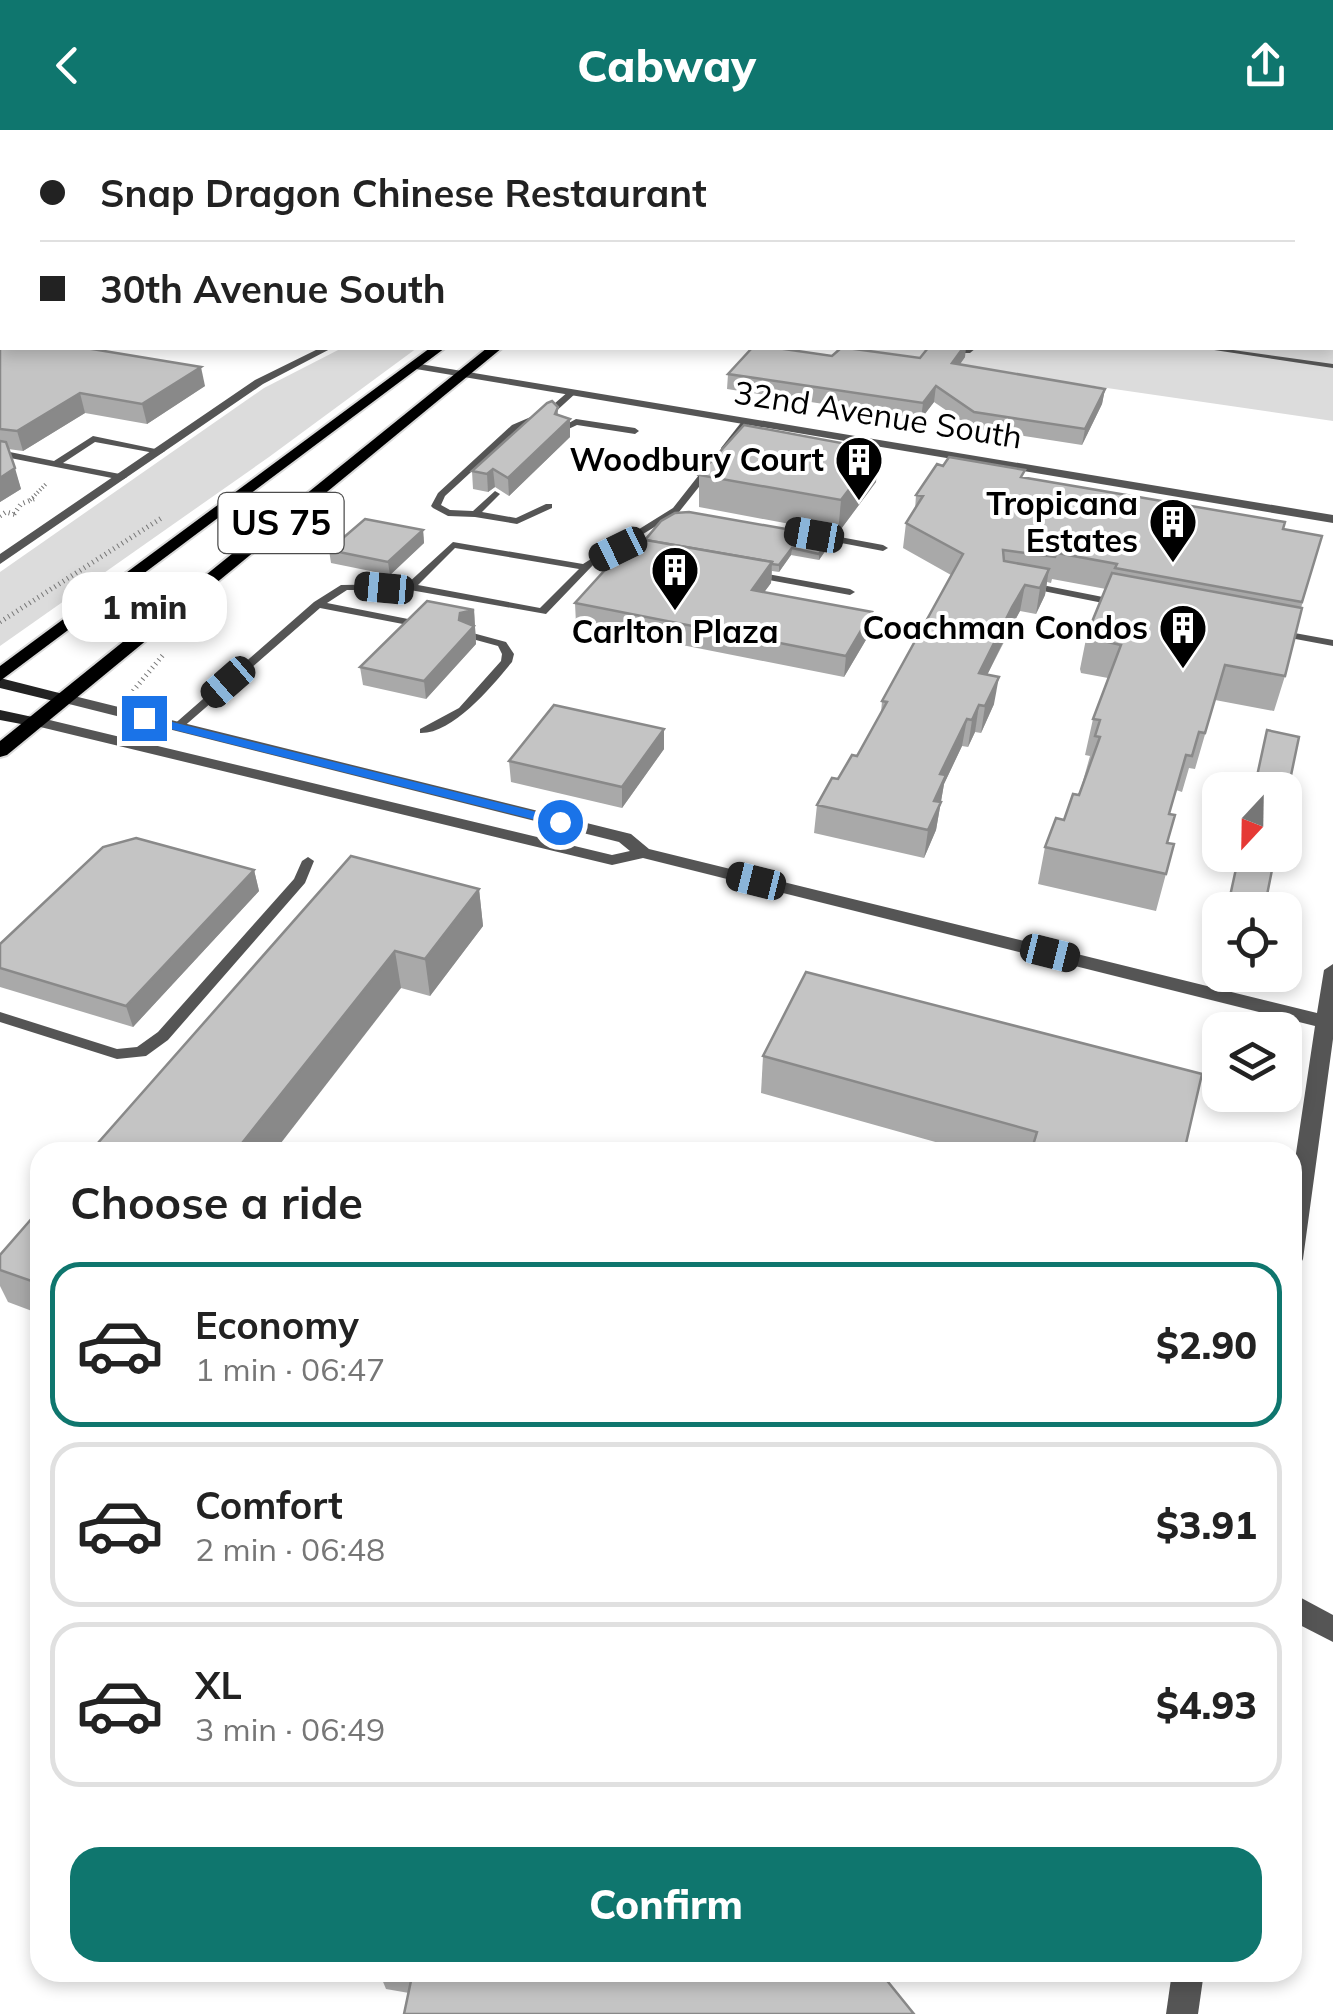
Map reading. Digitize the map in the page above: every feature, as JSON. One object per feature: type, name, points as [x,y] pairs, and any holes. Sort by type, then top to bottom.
[{"type":"main road","name":"US 75","points":[[0,679],[435,350]]},
{"type":"main road","name":"US 75","points":[[0,751],[493,350]]},
{"type":"street","points":[[0,560],[259,382],[323,350]]},
{"type":"street","name":"32nd Avenue South","points":[[414,366],[1333,518]]},
{"type":"street","points":[[0,679],[66,699],[624,838],[643,853],[1326,1022]]},
{"type":"street","points":[[0,715],[612,860],[643,853]]},
{"type":"street","points":[[363,800],[384,776]]},
{"type":"street","points":[[1302,1189],[1333,970]]},
{"type":"street","points":[[1302,1612],[1333,1630]]},
{"type":"street","points":[[1182,2014],[1187,1982]]},
{"type":"lane","points":[[1219,350],[1333,366]]},
{"type":"lane","points":[[548,506],[518,521],[457,515],[436,506],[442,495],[516,428],[550,412],[572,393]]},
{"type":"lane","points":[[562,430],[576,422],[635,432]]},
{"type":"lane","points":[[177,727],[318,604],[345,587],[410,587],[542,612],[586,567],[676,510],[746,422]]},
{"type":"lane","points":[[55,464],[94,438],[160,451]]},
{"type":"lane","points":[[0,453],[122,477]]},
{"type":"lane","points":[[475,514],[496,494]]},
{"type":"lane","points":[[676,510],[695,514]]},
{"type":"lane","points":[[808,534],[883,548]]},
{"type":"lane","points":[[410,587],[454,544],[586,567]]},
{"type":"lane","points":[[618,549],[637,552]]},
{"type":"lane","points":[[734,570],[850,592]]},
{"type":"lane","points":[[1004,581],[1138,606]]},
{"type":"lane","points":[[318,604],[408,622]]},
{"type":"lane","points":[[1273,632],[1333,643]]},
{"type":"lane","points":[[424,731],[463,710],[506,662],[508,654],[502,644],[469,635]]},
{"type":"lane","points":[[0,1017],[117,1054],[141,1052],[164,1036],[300,880],[308,861]]},
{"type":"path","points":[[14,514],[21,504],[38,497],[37,490],[72,467]]},
{"type":"shaded area","points":[[338,350],[414,350],[0,646],[0,572],[264,388]]},
{"type":"shaded area","points":[[848,350],[1333,350],[1333,421]]},
{"type":"building","points":[[0,350],[98,350],[201,367],[142,404],[80,393],[17,431],[0,429]]},
{"type":"building","points":[[750,350],[832,356],[839,350],[862,350],[920,358],[926,350],[962,350],[952,363],[1105,389],[1085,429],[974,412],[936,386],[923,403],[728,374]]},
{"type":"building","points":[[552,401],[558,407],[555,414],[570,419],[508,478],[493,469],[487,474],[472,471],[547,403]]},
{"type":"building","points":[[744,425],[879,450],[841,500],[699,475]]},
{"type":"building","points":[[0,441],[6,442],[15,468],[0,478]]},
{"type":"building","points":[[949,457],[1025,470],[1021,477],[1285,522],[1283,529],[1322,536],[1302,602],[1115,568],[1117,564],[1057,553],[1055,557],[1003,550],[1004,561],[1049,569],[1040,588],[1025,585],[979,673],[999,677],[985,706],[979,705],[972,720],[967,719],[940,774],[946,775],[934,801],[941,802],[928,830],[817,805],[832,778],[838,779],[852,755],[857,756],[887,702],[882,701],[963,554],[906,523],[923,496],[916,495],[937,464],[943,466]]},
{"type":"building","points":[[689,512],[831,537],[819,554],[792,548],[779,565],[645,540],[661,521],[675,513]]},
{"type":"building","points":[[365,519],[423,530],[388,562],[329,550]]},
{"type":"building","points":[[634,538],[772,562],[752,590],[872,612],[846,656],[575,603]]},
{"type":"building","points":[[1112,573],[1302,608],[1285,676],[1225,665],[1205,733],[1199,732],[1192,756],[1186,755],[1169,814],[1175,815],[1167,843],[1174,844],[1166,874],[1045,847],[1056,818],[1064,820],[1073,794],[1079,795],[1100,737],[1095,736],[1100,720],[1093,719],[1121,645],[1089,638],[1087,634]]},
{"type":"building","points":[[427,601],[474,610],[460,613],[459,620],[474,626],[424,681],[360,667]]},
{"type":"building","points":[[554,705],[664,729],[622,787],[509,761]]},
{"type":"building","points":[[1267,730],[1299,737],[1292,772],[1258,772]]},
{"type":"building","points":[[136,838],[254,870],[126,1006],[0,968],[0,944],[103,847]]},
{"type":"building","points":[[351,856],[479,889],[425,959],[395,951],[243,1142],[99,1142]]},
{"type":"building","points":[[1235,872],[1272,872],[1268,892],[1231,892]]},
{"type":"building","points":[[806,972],[1202,1074],[1186,1142],[1034,1142],[1037,1132],[763,1056]]},
{"type":"building","points":[[30,1220],[30,1280],[0,1270],[0,1255]]},
{"type":"building","points":[[411,1982],[888,1982],[914,2014],[404,2014]]},
{"type":"place","name":"Woodbury Court","points":[[859,502]]},
{"type":"place","name":"Tropicana Estates","points":[[1173,564]]},
{"type":"place","name":"Carlton Plaza","points":[[675,612]]},
{"type":"place","name":"Coachman Condos","points":[[1183,670]]},
{"type":"route","points":[[144,718],[560,822]]}]
